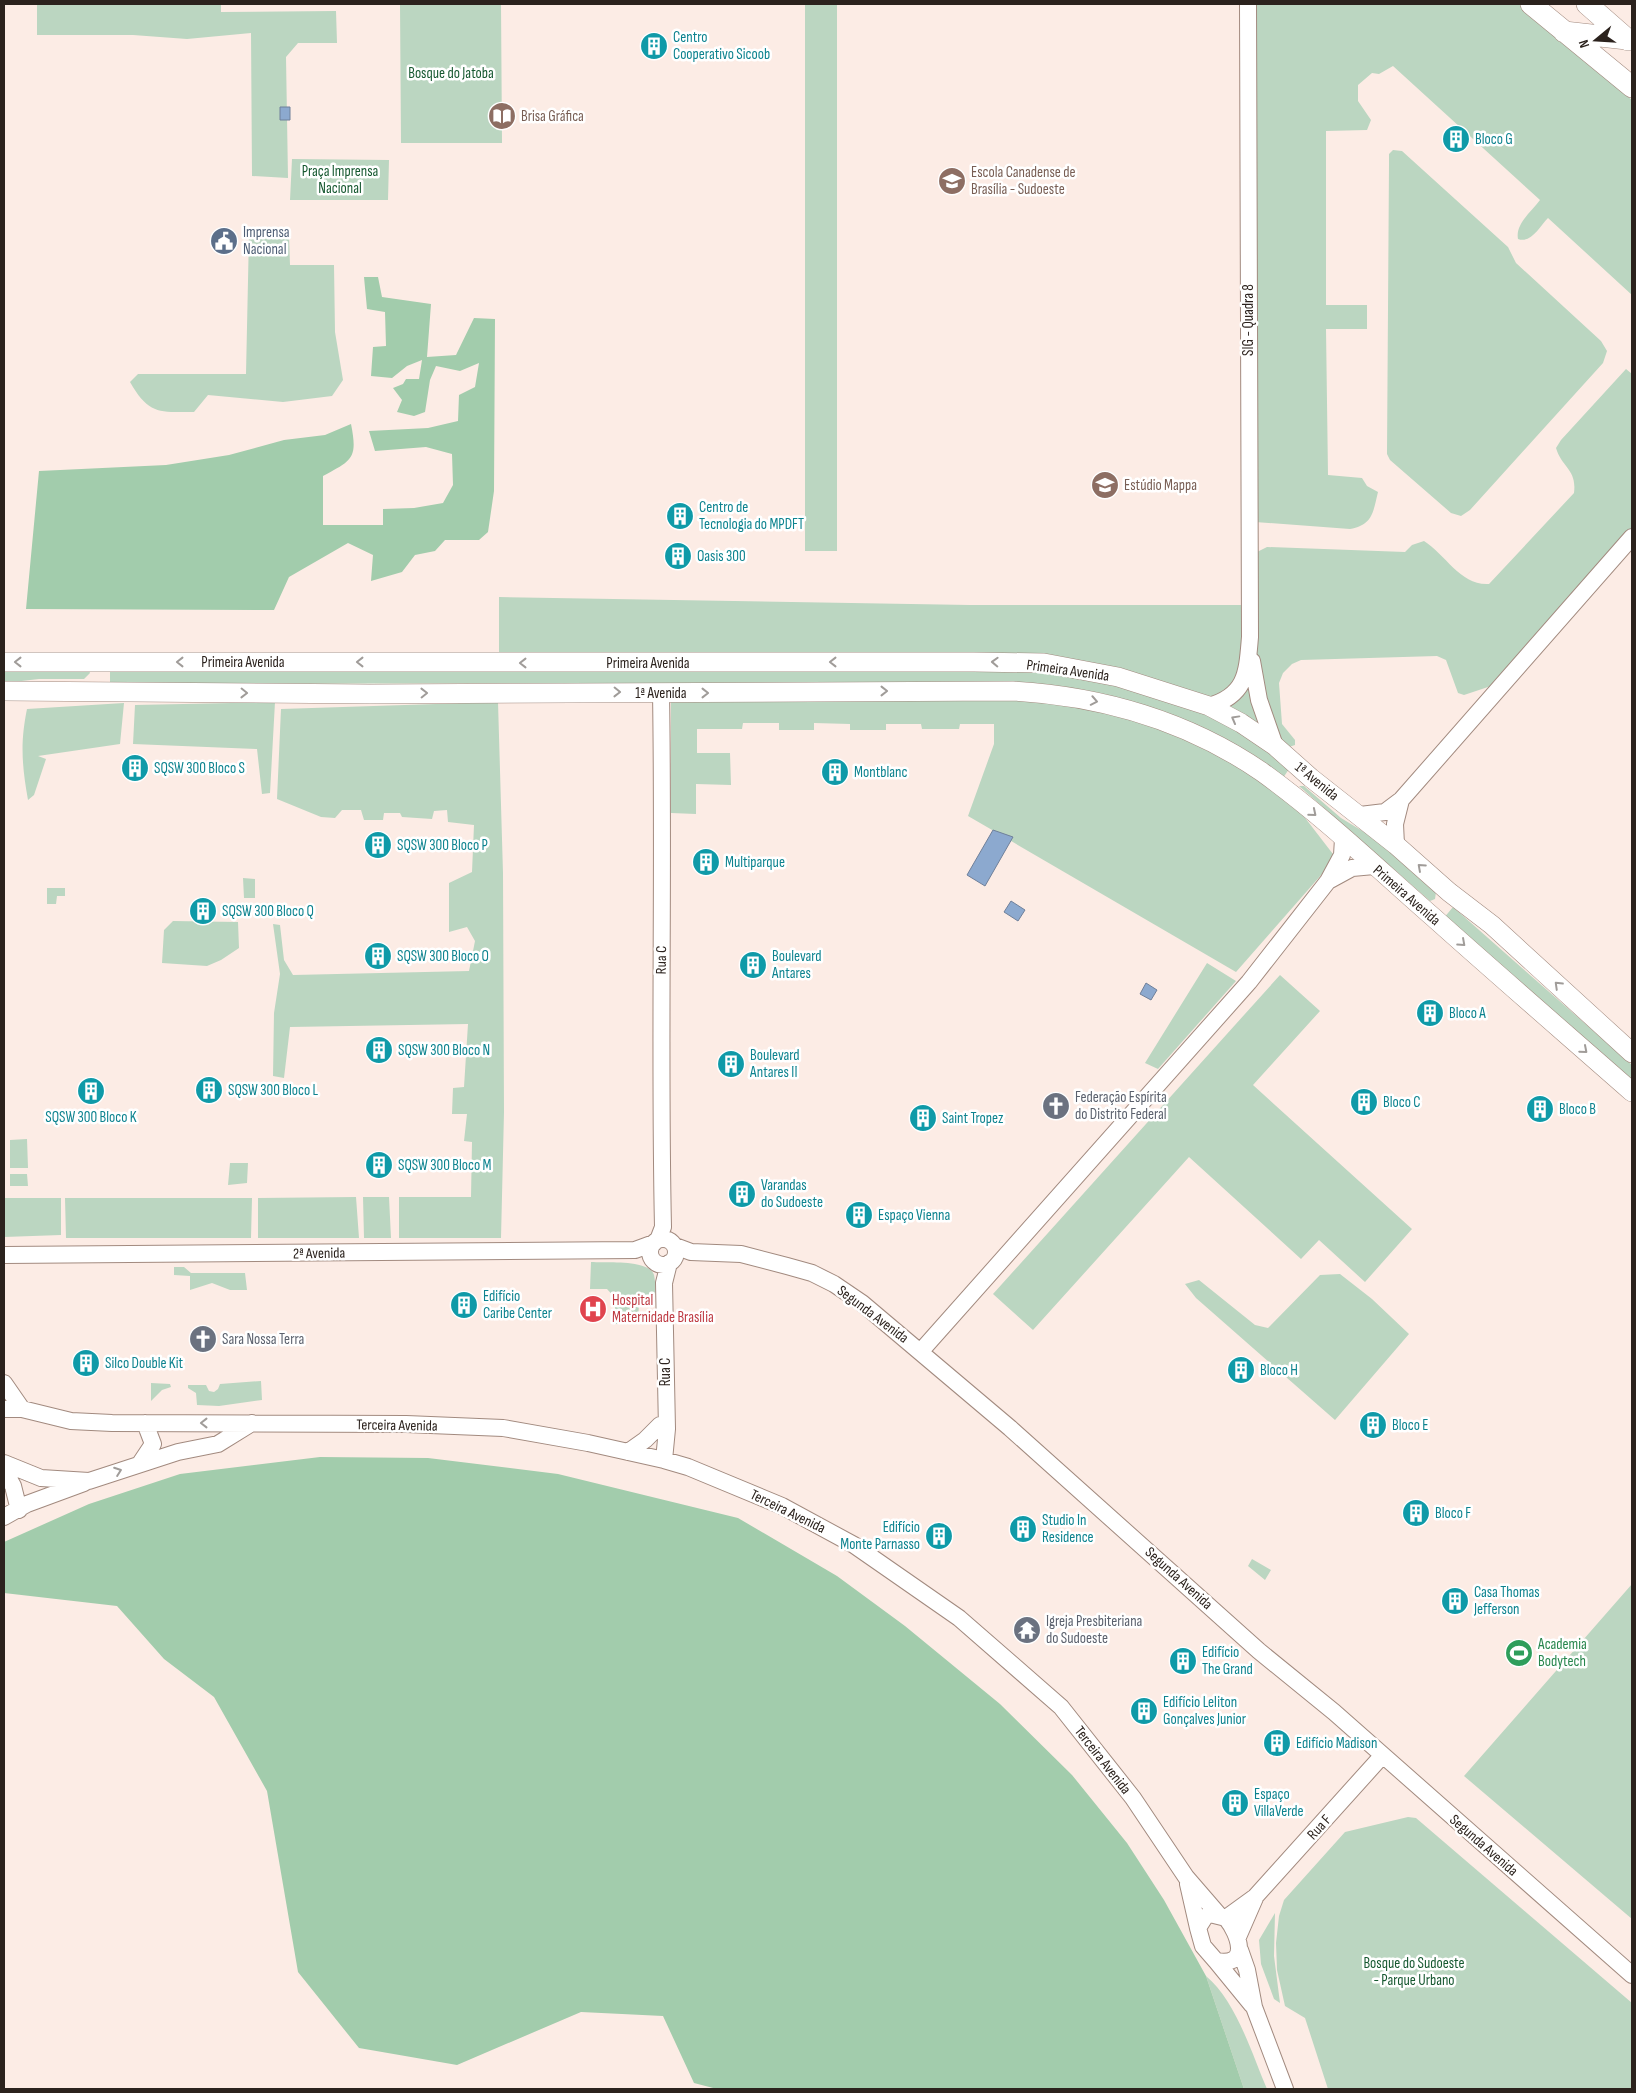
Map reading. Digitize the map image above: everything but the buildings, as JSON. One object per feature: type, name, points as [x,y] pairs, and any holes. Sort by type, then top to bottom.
[{"type":"main road","points":[[1531,4],[1632,88]]},
{"type":"main road","points":[[1587,4],[1630,41]]},
{"type":"main road","points":[[1564,32],[1630,41]]},
{"type":"main road","points":[[89,661],[98,669],[99,675],[98,681],[90,690]]},
{"type":"main road","name":"Primeira Avenida","points":[[4,662],[1044,664],[1118,677],[1209,706],[1241,723],[1275,746]]},
{"type":"main road","points":[[748,693],[757,685],[760,674],[750,662]]},
{"type":"main road","points":[[572,663],[564,676],[567,686],[573,692]]},
{"type":"main road","name":"Primeira Avenida","points":[[4,691],[90,690],[370,694],[573,692]]},
{"type":"main road","name":"Primeira Avenida","points":[[748,693],[1012,691],[1076,698],[1115,706],[1159,720],[1204,739],[1261,772],[1293,796],[1632,1092]]},
{"type":"main road","name":"1ª Avenida","points":[[573,692],[748,693]]},
{"type":"main road","name":"1ª Avenida","points":[[1275,746],[1311,778],[1360,815]]},
{"type":"main road","points":[[1293,796],[1293,790],[1297,782],[1311,778]]},
{"type":"main road","name":"Primeira Avenida","points":[[1360,815],[1449,892],[1492,925],[1632,1053]]},
{"type":"main road","points":[[1426,911],[1434,911],[1440,907],[1449,892]]},
{"type":"street","name":"SIG - Quadra 8","points":[[1209,706],[1233,696],[1239,688],[1248,663],[1250,637],[1248,4]]},
{"type":"street","points":[[1360,815],[1385,812],[1401,800],[1632,537]]},
{"type":"street","name":"SIG - Quadra 8","points":[[1250,637],[1254,680],[1275,746]]},
{"type":"street","name":"Rua C","points":[[659,1459],[664,1427],[665,1401],[660,1103],[663,837],[661,693]]},
{"type":"street","points":[[1396,845],[1395,824],[1401,800]]},
{"type":"street","points":[[921,1351],[1249,982],[1328,881],[1342,855],[1343,838]]},
{"type":"street","points":[[1328,881],[1352,868],[1374,866]]},
{"type":"street","name":"2ª Avenida","points":[[4,1255],[663,1249]]},
{"type":"street","name":"Segunda Avenida","points":[[663,1249],[742,1254],[812,1273],[834,1284],[862,1303],[921,1351],[1142,1544],[1259,1651],[1334,1712],[1632,1975]]},
{"type":"street","points":[[4,1383],[22,1409]]},
{"type":"street","name":"Terceira Avenida","points":[[4,1410],[22,1409],[71,1421],[406,1424],[503,1428],[628,1452],[688,1467],[782,1506],[854,1545],[959,1618],[1061,1707],[1133,1798],[1186,1877],[1222,1916]]},
{"type":"street","points":[[141,1462],[153,1444],[145,1423]]},
{"type":"street","points":[[4,1517],[23,1507],[141,1462],[218,1444],[253,1423]]},
{"type":"street","points":[[628,1452],[664,1427],[688,1467]]},
{"type":"street","points":[[4,1463],[41,1478],[89,1481]]},
{"type":"street","points":[[4,1470],[23,1507]]},
{"type":"street","points":[[23,1507],[41,1478]]},
{"type":"street","name":"Rua F","points":[[1222,1916],[1255,1897],[1382,1756]]},
{"type":"street","name":"Terceira Avenida","points":[[1186,1877],[1198,1928]]},
{"type":"street","name":"Rua F","points":[[1239,1943],[1255,1897]]},
{"type":"street","points":[[1254,2007],[1203,1946],[1198,1928],[1204,1917],[1210,1914],[1222,1916],[1239,1943],[1247,1970],[1254,2007],[1285,2089]]},
{"type":"street","points":[[1216,1961],[1230,1960],[1237,1956],[1239,1943]]},
{"type":"green space","points":[[37,4],[221,4],[221,12],[336,11],[337,43],[298,43],[286,57],[288,178],[252,176],[251,33],[187,39],[133,35],[37,35]]},
{"type":"green space","name":"Bosque do Jatoba","points":[[400,4],[501,4],[502,143],[401,143]]},
{"type":"green space","points":[[805,4],[837,4],[837,551],[805,551]]},
{"type":"green space","points":[[1256,4],[1521,4],[1632,100],[1632,295],[1548,218],[1531,237],[1523,240],[1518,239],[1519,228],[1540,200],[1393,66],[1379,74],[1372,73],[1358,85],[1358,101],[1371,120],[1367,130],[1326,131],[1326,305],[1367,305],[1367,329],[1326,329],[1328,475],[1362,478],[1367,486],[1378,492],[1368,521],[1350,529],[1255,522]]},
{"type":"green space","points":[[1393,150],[1402,151],[1508,247],[1516,263],[1601,341],[1607,351],[1603,363],[1470,510],[1461,516],[1451,513],[1390,460],[1387,454],[1389,154]]},
{"type":"green space","name":"Praça Imprensa Nacional","points":[[292,159],[389,160],[388,200],[290,200]]},
{"type":"green space","points":[[249,234],[289,235],[290,265],[334,265],[335,332],[343,380],[332,396],[283,402],[208,395],[194,412],[163,411],[149,406],[143,401],[130,382],[138,374],[246,374]]},
{"type":"green space","points":[[364,277],[378,277],[382,297],[431,304],[427,357],[456,355],[474,318],[495,319],[494,491],[488,532],[479,540],[445,540],[435,551],[415,555],[402,572],[371,581],[373,555],[348,543],[289,577],[274,610],[26,609],[39,471],[166,465],[229,455],[284,440],[325,435],[351,424],[354,445],[351,457],[341,466],[323,476],[323,525],[383,525],[383,509],[414,508],[443,503],[453,485],[452,454],[426,447],[375,451],[369,431],[428,428],[458,421],[459,395],[475,387],[479,363],[460,371],[436,366],[430,380],[425,412],[414,416],[397,412],[402,400],[393,388],[403,384],[406,379],[419,379],[422,360],[407,366],[392,378],[371,376],[373,347],[386,346],[385,312],[367,309]]},
{"type":"green space","points":[[1626,369],[1632,374],[1632,528],[1494,685],[1464,695],[1458,693],[1446,660],[1437,656],[1301,660],[1292,664],[1283,673],[1279,683],[1282,724],[1295,740],[1295,745],[1289,747],[1279,741],[1257,678],[1255,553],[1267,547],[1405,552],[1412,545],[1424,541],[1462,575],[1479,583],[1489,584],[1574,493],[1571,473],[1556,448],[1561,440]]},
{"type":"green space","points":[[499,597],[970,605],[1248,605],[1251,676],[1289,769],[1279,784],[1336,858],[1236,972],[968,816],[994,744],[994,724],[960,724],[959,729],[922,729],[921,724],[886,724],[886,730],[850,730],[850,724],[814,723],[814,730],[779,730],[779,723],[743,723],[742,729],[697,729],[697,753],[730,753],[731,785],[696,784],[696,814],[671,813],[671,683],[110,684],[110,669],[499,668]]},
{"type":"green space","points":[[4,669],[89,670],[90,673],[84,679],[39,679],[4,683]]},
{"type":"green space","points":[[275,702],[270,793],[262,794],[257,749],[133,744],[135,705]]},
{"type":"green space","points":[[498,702],[503,873],[504,1112],[501,1238],[399,1238],[399,1197],[471,1197],[472,1142],[464,1141],[467,1114],[452,1114],[453,1088],[464,1087],[468,1024],[290,1027],[284,1078],[273,1076],[274,1013],[280,974],[273,924],[280,925],[284,960],[293,975],[469,971],[475,941],[467,927],[449,932],[449,883],[472,872],[474,825],[448,822],[447,810],[434,811],[432,819],[402,817],[400,813],[384,813],[383,820],[364,820],[361,810],[342,810],[335,818],[321,817],[277,799],[281,709]]},
{"type":"green space","points":[[124,703],[120,744],[38,756],[46,759],[34,795],[28,800],[23,754],[23,733],[27,709]]},
{"type":"green space","points":[[1299,786],[1304,786],[1341,818],[1374,838],[1436,892],[1435,899],[1430,901]]},
{"type":"green space","points":[[243,878],[255,879],[255,898],[244,898]]},
{"type":"green space","points":[[47,888],[65,888],[65,896],[57,896],[56,904],[47,904]]},
{"type":"green space","points":[[1453,907],[1632,1065],[1632,1085],[1443,919]]},
{"type":"green space","points":[[173,921],[238,922],[239,948],[221,960],[207,966],[162,963],[164,930]]},
{"type":"green space","points":[[1207,963],[1236,981],[1158,1069],[1145,1063]]},
{"type":"green space","points":[[1280,975],[1320,1011],[1253,1085],[1412,1229],[1365,1282],[1319,1240],[1301,1259],[1189,1157],[1033,1330],[993,1294]]},
{"type":"green space","points":[[27,1139],[28,1168],[10,1168],[10,1140]]},
{"type":"green space","points":[[230,1163],[248,1163],[247,1183],[228,1185]]},
{"type":"green space","points":[[10,1174],[27,1174],[28,1186],[10,1186]]},
{"type":"green space","points":[[356,1197],[359,1238],[258,1238],[258,1198]]},
{"type":"green space","points":[[363,1197],[389,1197],[391,1238],[364,1238]]},
{"type":"green space","points":[[4,1198],[61,1198],[61,1235],[4,1237]]},
{"type":"green space","points":[[65,1198],[252,1198],[251,1238],[66,1238]]},
{"type":"green space","points":[[591,1262],[636,1264],[644,1266],[654,1275],[655,1302],[639,1301],[638,1324],[615,1324],[615,1298],[607,1289],[590,1289]]},
{"type":"green space","points":[[174,1267],[184,1267],[191,1273],[245,1273],[247,1290],[230,1290],[212,1283],[190,1290],[190,1276],[174,1275]]},
{"type":"green space","points":[[1340,1274],[1372,1299],[1409,1334],[1335,1420],[1196,1298],[1185,1284],[1199,1280],[1255,1325],[1268,1328],[1320,1275]]},
{"type":"green space","points":[[261,1381],[262,1400],[219,1406],[197,1405],[196,1393],[188,1388],[188,1385],[206,1385],[209,1391],[214,1392],[220,1384]]},
{"type":"green space","points":[[151,1383],[170,1384],[171,1387],[162,1390],[151,1401]]},
{"type":"green space","points":[[320,1457],[428,1458],[558,1474],[738,1518],[837,1576],[905,1626],[1000,1704],[1072,1775],[1127,1843],[1164,1900],[1206,1976],[1244,2089],[717,2089],[694,2083],[663,2016],[581,2012],[457,2065],[359,2048],[298,1972],[267,1791],[214,1697],[164,1659],[117,1606],[4,1593],[4,1542],[89,1504],[180,1474]]},
{"type":"green space","points":[[1252,1559],[1271,1570],[1265,1580],[1248,1566]]},
{"type":"green space","points":[[1632,1584],[1632,1919],[1464,1776]]},
{"type":"green space","name":"Bosque do Sudoeste - Parque Urbano","points":[[1408,1817],[1416,1818],[1632,2003],[1632,2089],[1328,2089],[1305,2018],[1285,2006],[1277,1970],[1276,1943],[1279,1916],[1284,1900],[1345,1832]]},
{"type":"green space","points":[[1275,1913],[1274,1956],[1280,2003],[1274,1999],[1261,1964],[1259,1940]]},
{"type":"green space","points":[[1206,1976],[1217,1987],[1235,2014],[1267,2089],[1244,2089]]},
{"type":"water","points":[[280,107],[290,107],[290,120],[280,120]]},
{"type":"water","points":[[993,830],[1013,837],[985,886],[967,875]]},
{"type":"water","points":[[1011,901],[1025,910],[1018,921],[1004,912]]},
{"type":"water","points":[[1146,983],[1157,990],[1151,1000],[1140,994]]},
{"type":"place","name":"Centro Cooperativo Sicoob","points":[[654,46]]},
{"type":"place","name":"Brisa Gráfica","points":[[502,116]]},
{"type":"place","name":"Bloco G","points":[[1456,139]]},
{"type":"place","name":"Escola Canadense de Brasília - Sudoeste","points":[[952,181]]},
{"type":"place","name":"Imprensa Nacional","points":[[224,241]]},
{"type":"place","name":"Estúdio Mappa","points":[[1105,485]]},
{"type":"place","name":"Centro de Tecnologia do MPDFT","points":[[680,516]]},
{"type":"place","name":"Oasis 300","points":[[678,556]]},
{"type":"place","name":"SQSW 300 Bloco S","points":[[135,768]]},
{"type":"place","name":"Montblanc","points":[[835,772]]},
{"type":"place","name":"SQSW 300 Bloco P","points":[[378,845]]},
{"type":"place","name":"Multiparque","points":[[706,862]]},
{"type":"place","name":"SQSW 300 Bloco Q","points":[[203,911]]},
{"type":"place","name":"SQSW 300 Bloco O","points":[[378,956]]},
{"type":"place","name":"Boulevard Antares","points":[[753,965]]},
{"type":"place","name":"Bloco A","points":[[1430,1013]]},
{"type":"place","name":"SQSW 300 Bloco N","points":[[379,1050]]},
{"type":"place","name":"Boulevard Antares II","points":[[731,1064]]},
{"type":"place","name":"SQSW 300 Bloco L","points":[[209,1090]]},
{"type":"place","name":"SQSW 300 Bloco K","points":[[91,1091]]},
{"type":"place","name":"Bloco C","points":[[1364,1102]]},
{"type":"place","name":"Federação Espírita do Distrito Federal","points":[[1056,1106]]},
{"type":"place","name":"Bloco B","points":[[1540,1109]]},
{"type":"place","name":"Saint Tropez","points":[[923,1118]]},
{"type":"place","name":"SQSW 300 Bloco M","points":[[379,1165]]},
{"type":"place","name":"Varandas do Sudoeste","points":[[742,1194]]},
{"type":"place","name":"Espaço Vienna","points":[[859,1215]]},
{"type":"place","name":"Edifício Caribe Center","points":[[464,1305]]},
{"type":"place","name":"Hospital Maternidade Brasília","points":[[593,1309]]},
{"type":"place","name":"Sara Nossa Terra","points":[[203,1339]]},
{"type":"place","name":"Silco Double Kit","points":[[86,1363]]},
{"type":"place","name":"Bloco H","points":[[1241,1370]]},
{"type":"place","name":"Bloco E","points":[[1373,1425]]},
{"type":"place","name":"Bloco F","points":[[1416,1513]]},
{"type":"place","name":"Studio In Residence","points":[[1023,1529]]},
{"type":"place","name":"Edifício Monte Parnasso","points":[[939,1536]]},
{"type":"place","name":"Casa Thomas Jefferson","points":[[1455,1601]]},
{"type":"place","name":"Igreja Presbiteriana do Sudoeste","points":[[1027,1630]]},
{"type":"place","name":"Academia Bodytech","points":[[1519,1653]]},
{"type":"place","name":"Edifício The Grand","points":[[1183,1661]]},
{"type":"place","name":"Edifício Leliton Gonçalves Junior","points":[[1144,1711]]},
{"type":"place","name":"Edifício Madison","points":[[1277,1743]]},
{"type":"place","name":"Espaço VillaVerde","points":[[1235,1803]]}]
